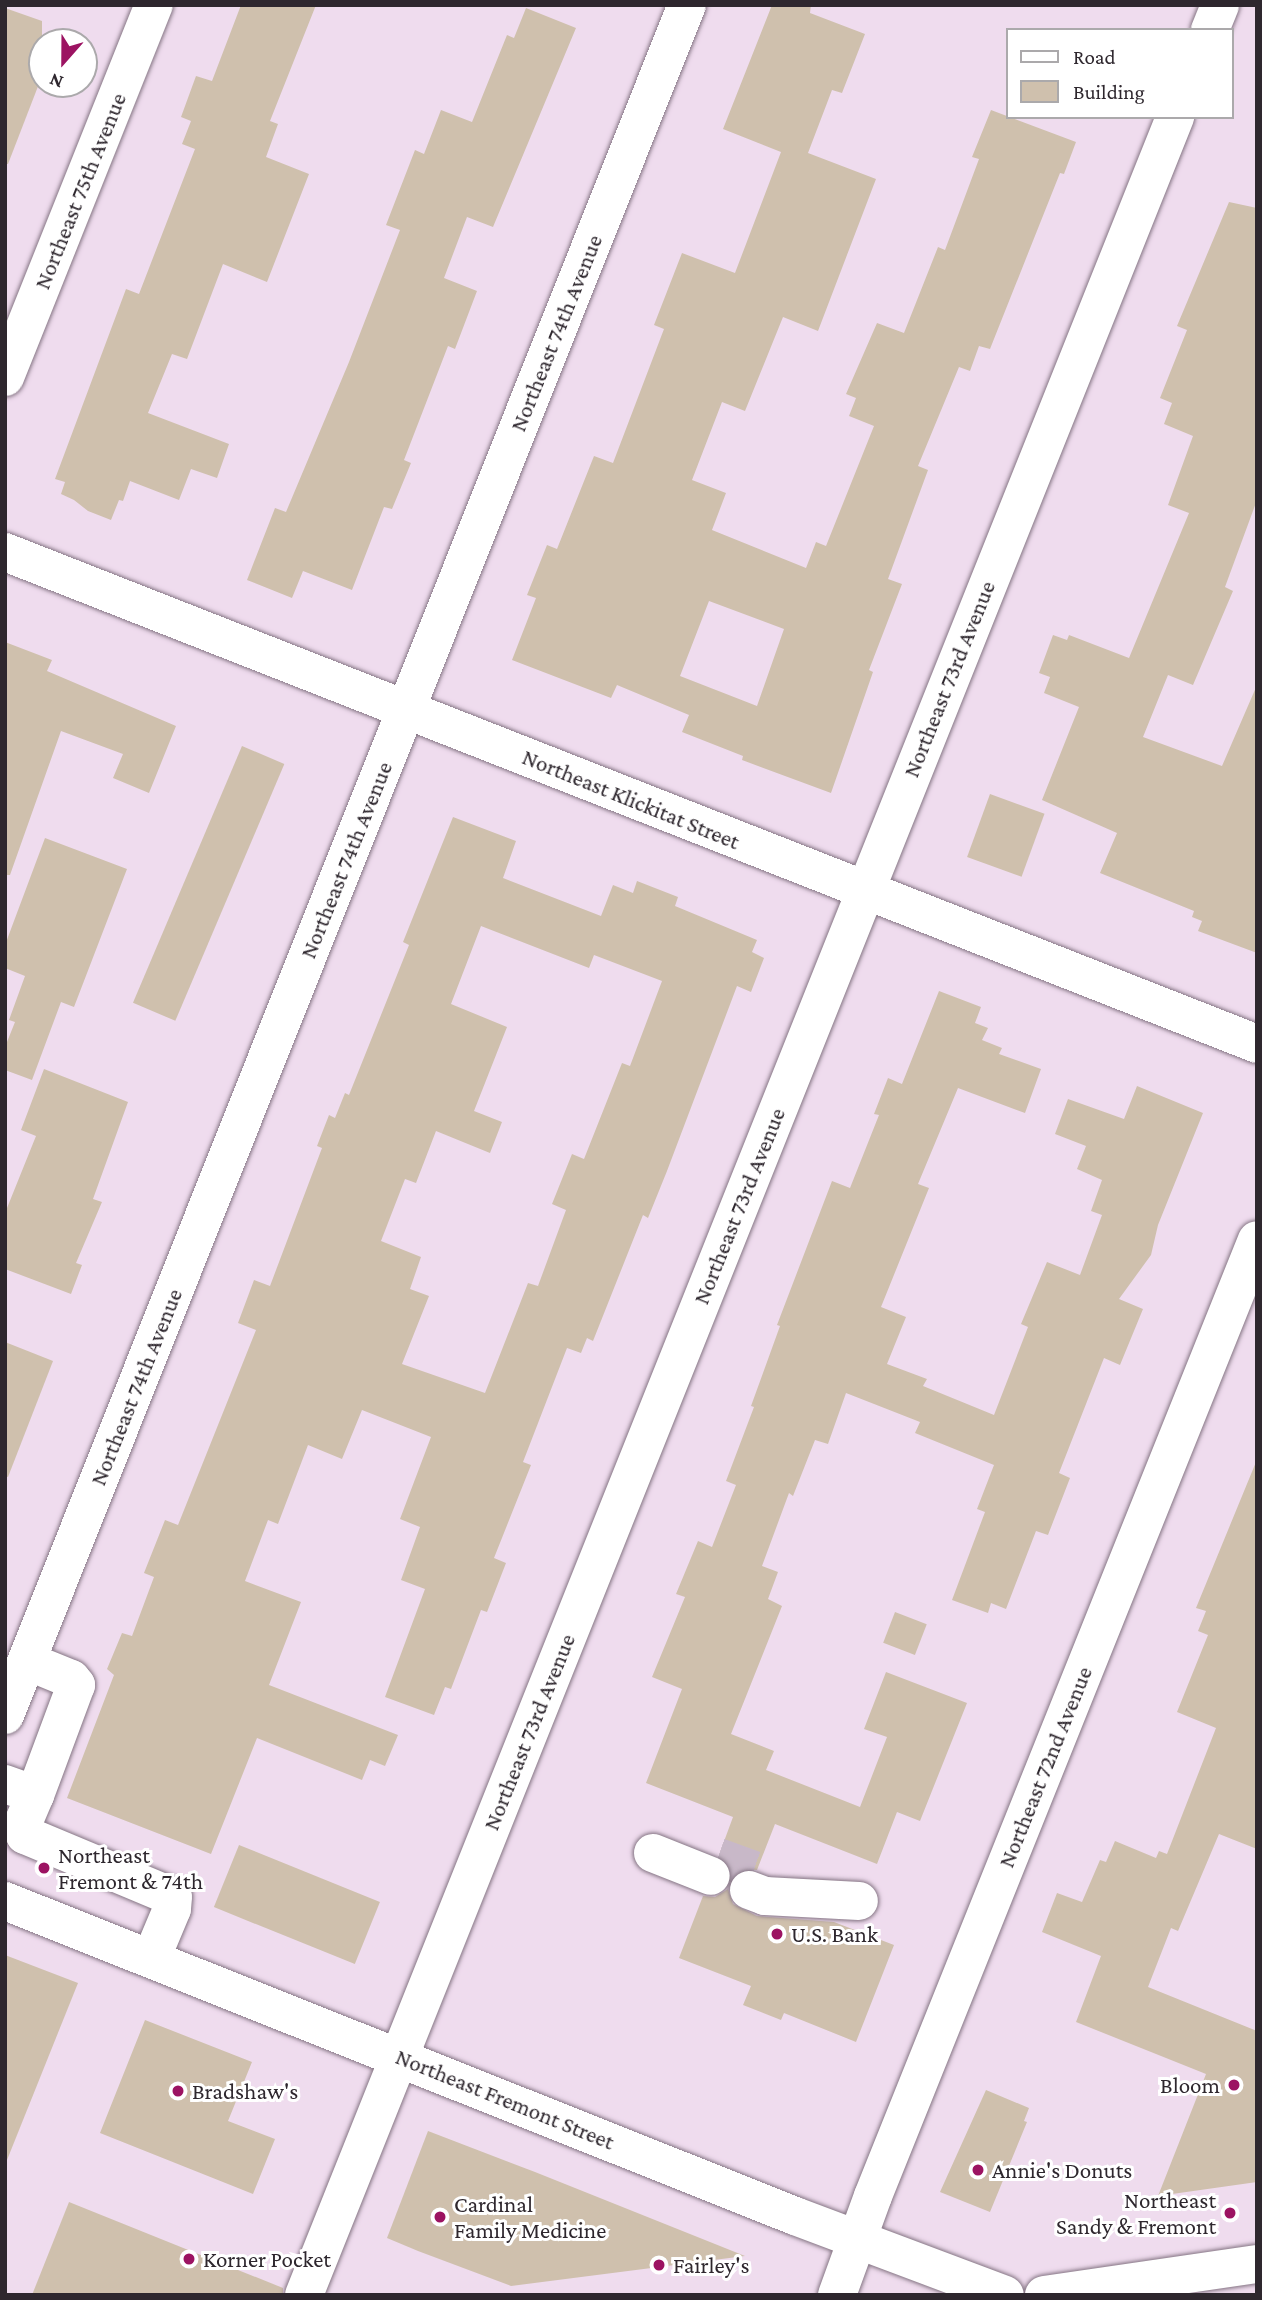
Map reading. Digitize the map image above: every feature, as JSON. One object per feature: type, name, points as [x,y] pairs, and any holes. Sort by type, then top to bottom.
[{"type":"street","name":"Northeast 75th Avenue","points":[[5,377],[154,5]]},
{"type":"street","name":"Northeast 74th Avenue","points":[[5,1715],[687,5]]},
{"type":"street","points":[[1211,28],[1220,5]]},
{"type":"street","name":"Northeast 73rd Avenue","points":[[304,2295],[1174,119]]},
{"type":"street","name":"Northeast Klickitat Street","points":[[5,552],[864,892],[1257,1044]]},
{"type":"street","name":"Northeast 72nd Avenue","points":[[837,2295],[857,2238],[1257,1240]]},
{"type":"street","points":[[26,1661],[71,1679],[76,1685],[20,1790],[25,1836],[173,1897],[172,1909],[151,1959]]},
{"type":"street","points":[[664,1847],[714,1866]]},
{"type":"street","points":[[816,1876],[774,1877],[753,1881],[765,1896],[859,1900]]},
{"type":"street","name":"Northeast Fremont Street","points":[[5,1901],[1005,2295]]},
{"type":"street","points":[[1044,2295],[1257,2264]]},
{"type":"building","points":[[241,5],[316,5],[270,121],[278,124],[266,157],[309,174],[267,282],[223,264],[187,359],[172,354],[148,413],[229,444],[217,478],[191,469],[179,500],[130,481],[123,501],[119,500],[111,520],[88,511],[61,494],[65,482],[55,479],[126,289],[139,294],[195,149],[182,144],[191,121],[181,117],[196,76],[212,81]]},
{"type":"building","points":[[772,5],[811,5],[810,13],[865,34],[842,93],[832,90],[808,153],[876,179],[818,331],[783,317],[745,411],[722,402],[692,480],[726,493],[712,530],[806,568],[816,542],[826,546],[874,426],[849,416],[856,398],[846,394],[877,323],[904,333],[938,247],[945,250],[979,159],[972,157],[991,110],[1006,116],[1006,119],[1015,119],[1076,142],[1064,174],[1060,173],[990,349],[979,346],[970,371],[959,367],[918,466],[928,470],[888,579],[902,584],[869,670],[873,672],[831,793],[742,760],[743,756],[682,732],[689,715],[617,685],[611,698],[512,660],[536,598],[527,595],[547,545],[557,549],[594,456],[613,463],[664,329],[654,325],[682,253],[735,273],[781,152],[723,129]],"holes":[[[709,601],[784,629],[757,706],[680,676]]]},
{"type":"building","points":[[5,8],[42,21],[42,28],[28,28],[28,98],[34,98],[8,164],[5,164]]},
{"type":"building","points":[[526,8],[576,28],[493,227],[467,217],[444,278],[477,291],[455,349],[448,346],[404,460],[411,463],[392,509],[384,507],[352,590],[303,571],[292,598],[247,580],[275,508],[286,512],[349,362],[400,230],[386,225],[415,150],[424,154],[441,110],[472,122],[507,35],[514,38]]},
{"type":"building","points":[[1229,202],[1257,208],[1257,500],[1225,587],[1233,591],[1193,685],[1168,675],[1143,737],[1222,766],[1257,685],[1257,953],[1198,931],[1202,921],[1192,917],[1194,911],[1100,873],[1117,833],[1042,800],[1079,707],[1044,693],[1050,677],[1039,673],[1053,635],[1067,640],[1069,635],[1129,658],[1189,513],[1168,505],[1193,436],[1164,424],[1172,403],[1160,398],[1187,330],[1177,326]]},
{"type":"building","points":[[5,642],[52,660],[47,671],[176,726],[149,793],[113,778],[123,754],[61,731],[10,875],[5,875]]},
{"type":"building","points":[[242,746],[284,764],[175,1021],[133,1003]]},
{"type":"building","points":[[990,794],[1045,814],[1022,877],[967,857]]},
{"type":"building","points":[[453,817],[516,841],[503,878],[601,916],[613,885],[633,893],[637,881],[678,897],[675,906],[757,940],[752,952],[764,958],[751,992],[737,986],[648,1218],[643,1215],[593,1341],[587,1338],[581,1353],[567,1348],[523,1462],[531,1465],[494,1558],[506,1563],[487,1612],[481,1610],[451,1689],[445,1687],[434,1715],[385,1697],[425,1589],[401,1580],[420,1527],[400,1519],[431,1437],[362,1410],[342,1459],[308,1445],[278,1524],[268,1520],[245,1581],[301,1602],[269,1685],[398,1735],[385,1766],[370,1760],[362,1780],[257,1738],[211,1854],[67,1798],[114,1675],[107,1669],[122,1633],[132,1636],[154,1577],[144,1573],[165,1520],[178,1525],[256,1330],[238,1323],[254,1280],[270,1286],[322,1148],[317,1146],[329,1115],[335,1118],[345,1093],[349,1095],[409,945],[403,942]],"holes":[[[481,926],[589,968],[594,955],[662,981],[630,1066],[622,1063],[584,1159],[572,1154],[552,1204],[566,1210],[538,1286],[528,1283],[485,1393],[402,1364],[429,1296],[410,1289],[421,1257],[381,1241],[405,1179],[416,1183],[436,1131],[490,1153],[502,1122],[474,1111],[507,1027],[451,1004]]]},
{"type":"building","points":[[45,838],[127,869],[74,1007],[61,1002],[32,1080],[5,1070],[5,1047],[15,1022],[9,1020],[25,976],[5,968],[5,945]]},
{"type":"building","points":[[939,991],[981,1007],[975,1023],[988,1028],[982,1040],[1002,1048],[999,1054],[1041,1069],[1025,1113],[958,1088],[918,1184],[929,1188],[881,1307],[906,1317],[887,1364],[927,1379],[923,1386],[994,1415],[1028,1327],[1021,1324],[1047,1262],[1080,1275],[1102,1215],[1091,1211],[1102,1180],[1077,1169],[1086,1146],[1055,1134],[1068,1099],[1124,1119],[1137,1086],[1203,1113],[1158,1225],[1151,1255],[1119,1299],[1143,1309],[1120,1365],[1104,1358],[1059,1473],[1070,1478],[1048,1535],[1036,1531],[1006,1609],[991,1603],[988,1613],[952,1600],[985,1512],[977,1509],[994,1465],[915,1433],[920,1422],[846,1393],[828,1444],[815,1440],[793,1496],[789,1493],[762,1566],[778,1572],[768,1599],[782,1606],[731,1734],[774,1751],[766,1770],[860,1807],[887,1737],[864,1729],[886,1672],[967,1703],[920,1821],[897,1812],[877,1864],[775,1824],[757,1870],[745,1869],[732,1877],[729,1863],[719,1855],[733,1817],[646,1783],[682,1689],[652,1677],[685,1597],[676,1594],[698,1541],[712,1547],[736,1485],[726,1481],[754,1407],[751,1406],[780,1326],[777,1325],[832,1181],[850,1188],[879,1115],[874,1114],[888,1078],[902,1084]]},
{"type":"building","points":[[44,1069],[128,1102],[93,1199],[102,1202],[76,1263],[82,1265],[71,1294],[5,1269],[5,1213],[36,1136],[21,1130]]},
{"type":"building","points":[[5,1342],[53,1361],[8,1477],[5,1476]]},
{"type":"building","points":[[1256,1462],[1257,1849],[1219,1834],[1178,1931],[1171,1928],[1148,1987],[1257,2031],[1257,2182],[1158,2196],[1206,2074],[1076,2022],[1101,1956],[1042,1932],[1057,1893],[1082,1902],[1100,1860],[1106,1862],[1115,1841],[1156,1858],[1159,1851],[1167,1854],[1216,1728],[1177,1712],[1208,1635],[1198,1631],[1206,1611],[1196,1608]]},
{"type":"building","points":[[895,1612],[927,1624],[915,1655],[883,1643]]},
{"type":"building","points":[[239,1845],[380,1902],[355,1964],[214,1907]]},
{"type":"building","name":"U.S. Bank","points":[[728,1889],[733,1904],[757,1916],[834,1922],[894,1945],[856,2042],[784,2013],[781,2020],[743,2005],[751,1986],[679,1958],[703,1896],[715,1897]]},
{"type":"building","points":[[5,1955],[78,1983],[7,2160],[5,2160]]},
{"type":"building","name":"Bradshaw's","points":[[145,2020],[252,2062],[228,2121],[275,2139],[253,2194],[100,2133]]},
{"type":"building","name":"Annie's Donuts","points":[[986,2090],[1029,2108],[1024,2121],[1027,2122],[990,2212],[940,2192]]},
{"type":"building","points":[[428,2131],[745,2256],[511,2286],[418,2251],[387,2238]]},
{"type":"building","points":[[69,2202],[283,2288],[283,2295],[32,2295]]},
{"type":"tunnel","points":[[718,1857],[757,1871]]},
{"type":"place","name":"Northeast Fremont & 74th","points":[[44,1868]]},
{"type":"place","name":"U.S. Bank","points":[[777,1934]]},
{"type":"place","name":"Bloom","points":[[1234,2085]]},
{"type":"place","name":"Bradshaw's","points":[[178,2091]]},
{"type":"place","name":"Annie's Donuts","points":[[978,2170]]},
{"type":"place","name":"Northeast Sandy & Fremont","points":[[1230,2213]]},
{"type":"place","name":"Cardinal Family Medicine","points":[[440,2217]]},
{"type":"place","name":"Korner Pocket","points":[[189,2259]]},
{"type":"place","name":"Fairley's","points":[[659,2265]]}]
